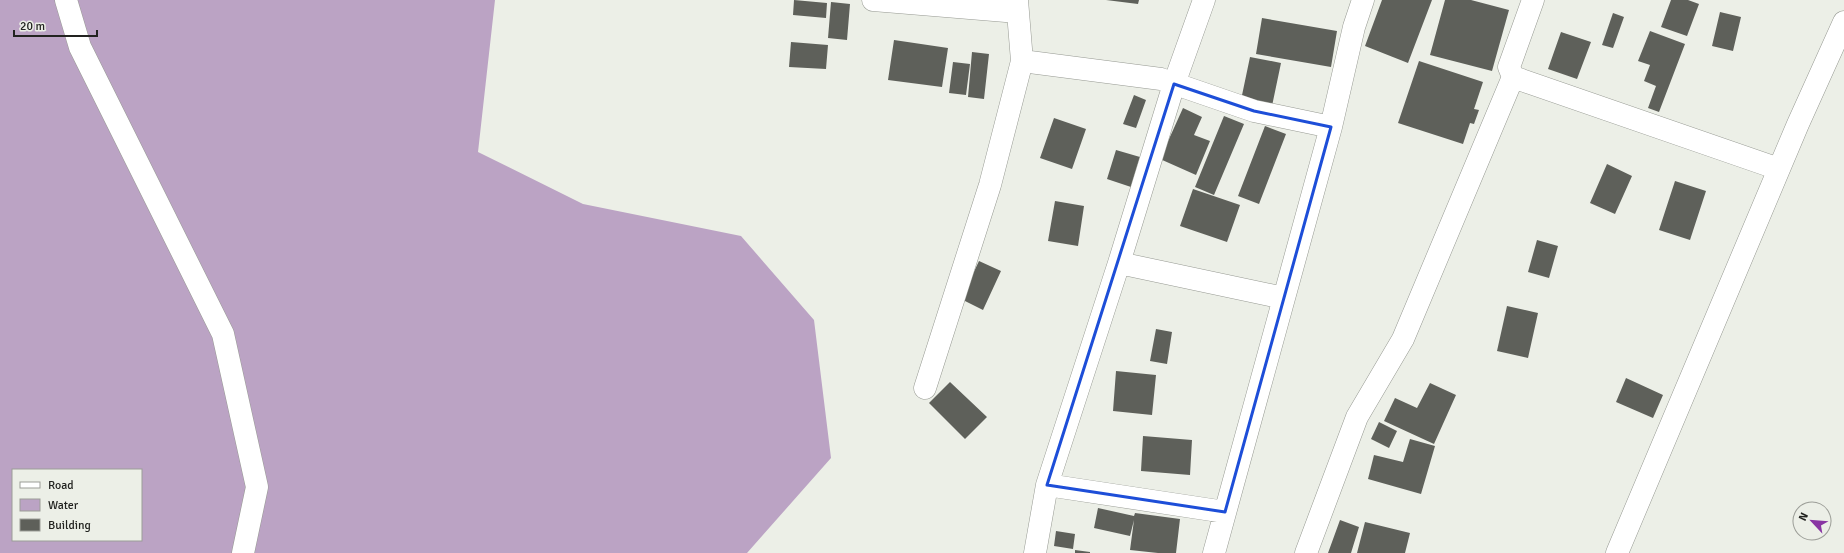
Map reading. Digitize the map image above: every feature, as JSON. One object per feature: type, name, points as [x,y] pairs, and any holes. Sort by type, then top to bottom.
[{"type":"street","points":[[66,0],[80,47],[223,334],[258,487],[243,553]]},
{"type":"street","points":[[873,0],[1018,6],[1022,60],[990,185],[925,388]]},
{"type":"street","points":[[1035,553],[1047,485],[1119,263],[1174,84],[1204,0]]},
{"type":"street","points":[[1214,553],[1331,127],[1354,27],[1363,0]]},
{"type":"street","points":[[1528,1],[1509,67],[1514,77],[1779,169]]},
{"type":"street","points":[[1617,553],[1779,169],[1844,22]]},
{"type":"street","points":[[1022,60],[1161,79],[1254,110],[1331,127]]},
{"type":"street","points":[[1306,553],[1357,417],[1404,339],[1514,77]]},
{"type":"street","points":[[1119,263],[1284,298]]},
{"type":"street","points":[[1047,485],[1225,512]]},
{"type":"highlighted area","points":[[1174,84],[1254,111],[1331,127],[1225,512],[1047,485]]},
{"type":"water","points":[[0,0],[495,0],[478,152],[583,204],[741,236],[814,320],[831,458],[747,553],[0,553]]},
{"type":"building","points":[[794,0],[827,3],[826,18],[793,15]]},
{"type":"building","points":[[1106,0],[1139,0],[1138,4]]},
{"type":"building","points":[[1382,0],[1432,0],[1408,63],[1365,46]]},
{"type":"building","points":[[1445,0],[1471,0],[1509,10],[1492,71],[1430,55]]},
{"type":"building","points":[[1671,0],[1688,0],[1699,4],[1687,36],[1661,27]]},
{"type":"building","points":[[831,2],[850,4],[847,40],[828,38]]},
{"type":"building","points":[[1720,12],[1741,17],[1733,51],[1712,46]]},
{"type":"building","points":[[1613,13],[1624,17],[1613,48],[1602,45]]},
{"type":"building","points":[[1262,18],[1337,31],[1331,67],[1256,54]]},
{"type":"building","points":[[1650,31],[1685,44],[1659,112],[1648,108],[1656,86],[1644,81],[1650,65],[1638,61]]},
{"type":"building","points":[[1561,32],[1591,42],[1577,79],[1548,69]]},
{"type":"building","points":[[894,40],[948,48],[942,87],[888,80]]},
{"type":"building","points":[[791,42],[828,45],[826,69],[789,67]]},
{"type":"building","points":[[972,52],[989,54],[984,99],[968,97]]},
{"type":"building","points":[[1250,57],[1281,63],[1272,106],[1241,100]]},
{"type":"building","points":[[1419,61],[1483,82],[1474,109],[1479,110],[1474,124],[1470,123],[1463,144],[1398,123]]},
{"type":"building","points":[[953,62],[970,64],[966,95],[949,93]]},
{"type":"building","points":[[1134,95],[1146,100],[1136,128],[1123,124]]},
{"type":"building","points":[[1183,108],[1202,117],[1194,135],[1210,141],[1196,175],[1160,159]]},
{"type":"building","points":[[1224,116],[1244,124],[1214,195],[1195,187]]},
{"type":"building","points":[[1054,118],[1086,129],[1072,169],[1040,158]]},
{"type":"building","points":[[1265,126],[1286,134],[1259,204],[1238,196]]},
{"type":"building","points":[[1116,150],[1140,157],[1131,187],[1107,179]]},
{"type":"building","points":[[1607,164],[1632,176],[1615,214],[1590,203]]},
{"type":"building","points":[[1675,181],[1706,191],[1690,240],[1659,230]]},
{"type":"building","points":[[1193,189],[1240,205],[1227,242],[1180,226]]},
{"type":"building","points":[[1055,201],[1084,206],[1078,246],[1048,241]]},
{"type":"building","points":[[1537,240],[1558,246],[1549,278],[1528,272]]},
{"type":"building","points":[[979,261],[1001,271],[983,310],[961,299]]},
{"type":"building","points":[[1507,306],[1538,313],[1528,358],[1497,351]]},
{"type":"building","points":[[1156,329],[1172,332],[1167,364],[1150,361]]},
{"type":"building","points":[[1116,371],[1156,375],[1152,415],[1113,411]]},
{"type":"building","points":[[1626,378],[1663,395],[1653,418],[1616,402]]},
{"type":"building","points":[[950,382],[987,417],[965,439],[929,403]]},
{"type":"building","points":[[1430,383],[1456,395],[1434,444],[1384,421],[1395,398],[1417,408]]},
{"type":"building","points":[[1379,422],[1397,431],[1389,448],[1371,439]]},
{"type":"building","points":[[1143,436],[1192,440],[1190,475],[1141,471]]},
{"type":"building","points":[[1410,439],[1435,446],[1421,494],[1368,479],[1374,455],[1403,462]]},
{"type":"building","points":[[1098,508],[1134,516],[1135,513],[1180,519],[1176,553],[1130,550],[1134,520],[1130,536],[1094,528]]},
{"type":"building","points":[[1340,520],[1359,527],[1351,553],[1328,553]]},
{"type":"building","points":[[1365,522],[1410,533],[1405,553],[1357,553]]},
{"type":"building","points":[[1056,531],[1075,534],[1073,549],[1054,546]]},
{"type":"building","points":[[1075,550],[1090,552],[1090,553],[1075,553]]}]
